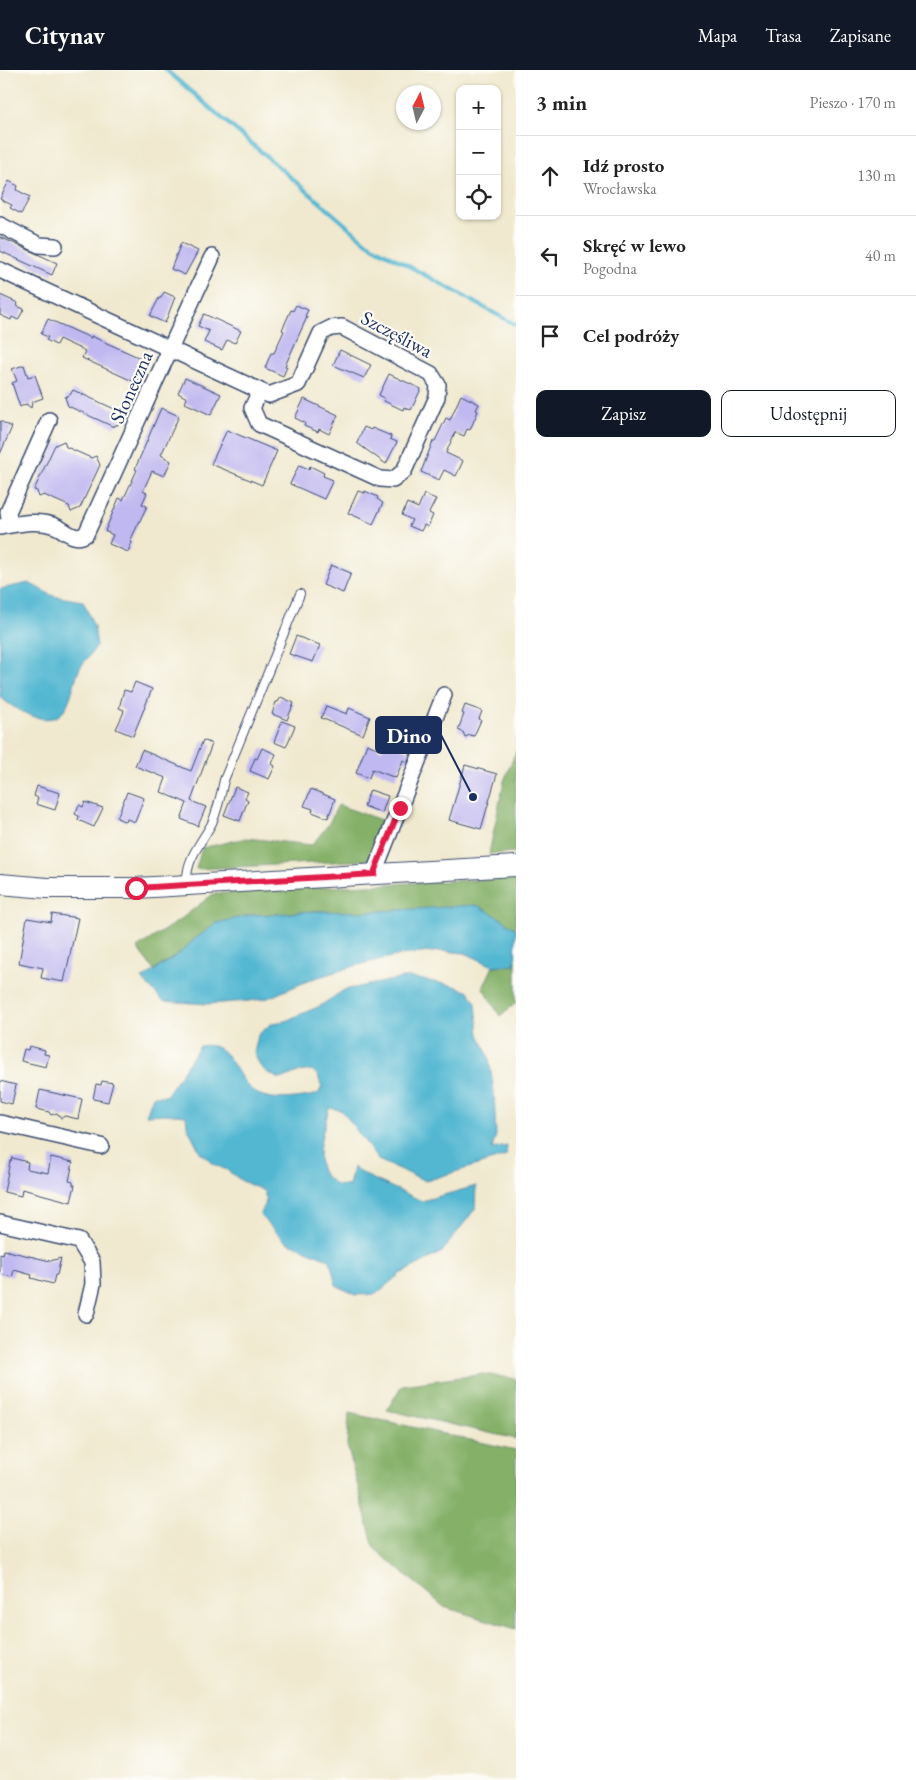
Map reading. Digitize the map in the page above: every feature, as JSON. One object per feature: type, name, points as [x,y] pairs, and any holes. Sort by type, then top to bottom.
[{"type":"main road","points":[[0,884],[74,889],[516,866]]},
{"type":"street","points":[[0,225],[39,246],[55,246]]},
{"type":"street","name":"Słoneczna","points":[[5,526],[28,522],[43,522],[57,526],[75,537],[81,538],[86,534],[212,257]]},
{"type":"street","name":"Szczęśliwa","points":[[0,270],[269,395],[298,384],[321,333],[330,328],[342,327],[431,374],[438,385],[437,397],[404,471],[393,480],[380,479],[259,424],[252,408],[260,391]]},
{"type":"street","points":[[5,526],[8,512],[49,420]]},
{"type":"street","points":[[375,874],[444,695]]},
{"type":"street","points":[[0,1123],[100,1146]]},
{"type":"street","points":[[0,1223],[79,1241],[92,1262],[93,1284],[86,1314]]},
{"type":"lane","points":[[186,884],[187,867],[212,822],[224,780],[300,594]]},
{"type":"green space","points":[[516,751],[516,852],[489,854],[504,781]]},
{"type":"green space","points":[[338,805],[387,822],[371,860],[196,869],[202,848],[246,838],[312,845],[328,825]]},
{"type":"green space","points":[[516,878],[516,930],[500,918],[314,911],[251,915],[195,939],[180,953],[154,970],[137,948],[181,919],[213,894]]},
{"type":"green space","points":[[516,960],[516,1003],[500,1016],[483,988],[493,966],[515,964]]},
{"type":"green space","points":[[483,1374],[516,1379],[516,1439],[387,1410],[402,1385]]},
{"type":"green space","points":[[349,1413],[516,1450],[516,1629],[444,1607],[374,1548],[347,1445]]},
{"type":"water","points":[[29,583],[53,596],[83,601],[94,626],[97,646],[80,668],[67,705],[61,714],[54,718],[44,719],[35,717],[15,708],[0,697],[0,589]]},
{"type":"water","points":[[477,905],[516,929],[515,964],[493,966],[465,953],[442,951],[400,955],[312,979],[268,998],[207,1004],[163,1001],[142,979],[180,953],[216,923],[251,915],[314,911],[367,912]]},
{"type":"water","points":[[408,977],[455,986],[469,992],[476,1003],[479,1034],[489,1058],[494,1092],[496,1135],[492,1149],[507,1146],[506,1156],[426,1181],[378,1160],[347,1117],[340,1110],[329,1108],[319,1155],[323,1173],[336,1185],[349,1186],[353,1167],[369,1177],[422,1201],[476,1186],[475,1209],[442,1252],[400,1274],[376,1294],[356,1295],[336,1285],[330,1260],[285,1241],[260,1216],[266,1199],[264,1191],[215,1165],[200,1152],[187,1126],[186,1116],[146,1115],[153,1096],[166,1096],[200,1046],[212,1046],[221,1050],[228,1056],[253,1091],[263,1096],[269,1098],[291,1098],[318,1094],[322,1087],[318,1076],[312,1070],[298,1072],[280,1079],[268,1073],[260,1066],[254,1053],[258,1035],[272,1023],[285,1021],[320,1006],[344,990]]},
{"type":"building","points":[[9,181],[18,186],[17,190],[30,197],[21,214],[10,208],[12,205],[0,199]]},
{"type":"building","points":[[0,237],[57,263],[52,275],[0,251]]},
{"type":"building","points":[[181,243],[198,251],[185,275],[171,269]]},
{"type":"building","points":[[164,292],[175,297],[165,323],[150,316]]},
{"type":"building","points":[[0,295],[18,303],[17,306],[24,309],[18,320],[12,317],[11,320],[0,315]]},
{"type":"building","points":[[296,305],[308,310],[305,316],[307,317],[285,366],[287,367],[283,376],[265,368],[271,353],[274,353],[284,331],[282,330],[291,310],[293,311]]},
{"type":"building","points":[[204,314],[241,331],[235,343],[227,340],[222,350],[204,342],[209,331],[198,326]]},
{"type":"building","points":[[48,319],[147,361],[137,383],[82,358],[85,351],[59,339],[56,345],[46,340],[48,337],[41,334]]},
{"type":"building","points":[[340,350],[371,365],[364,378],[333,365]]},
{"type":"building","points":[[24,365],[28,377],[35,375],[43,398],[32,402],[31,408],[26,404],[20,407],[12,383],[17,381],[12,369]]},
{"type":"building","points":[[389,374],[421,389],[411,410],[404,407],[403,410],[384,401],[385,399],[379,395]]},
{"type":"building","points":[[185,378],[221,394],[211,415],[185,403],[187,398],[178,393]]},
{"type":"building","points":[[73,390],[121,412],[118,425],[114,427],[68,406],[65,397],[70,395]]},
{"type":"building","points":[[461,395],[479,404],[476,410],[478,411],[470,430],[467,429],[464,436],[455,432],[446,453],[463,461],[456,476],[444,470],[439,480],[421,472],[433,441],[435,441],[446,418],[450,420]]},
{"type":"building","points":[[304,399],[338,415],[329,434],[319,429],[318,432],[304,426],[305,423],[295,418]]},
{"type":"building","points":[[161,408],[179,416],[161,455],[171,461],[164,476],[152,471],[143,491],[147,493],[142,504],[147,506],[130,541],[132,542],[128,552],[109,544],[113,535],[105,531],[119,498],[123,500],[137,470],[135,469]]},
{"type":"building","points":[[0,421],[12,427],[0,454]]},
{"type":"building","points":[[364,427],[371,430],[372,428],[391,436],[390,439],[397,442],[386,464],[357,443]]},
{"type":"building","points":[[227,430],[277,451],[262,485],[211,464]]},
{"type":"building","points":[[64,441],[66,447],[91,458],[96,456],[100,465],[80,508],[71,512],[69,506],[44,495],[39,497],[37,491],[34,490],[55,445]]},
{"type":"building","points":[[299,465],[309,469],[310,466],[324,473],[323,476],[333,480],[324,499],[290,484]]},
{"type":"building","points":[[358,491],[365,493],[365,491],[378,497],[377,499],[383,503],[373,524],[348,513]]},
{"type":"building","points":[[424,494],[436,499],[429,513],[433,515],[428,527],[424,525],[421,531],[409,526],[412,520],[402,515],[407,503],[418,508]]},
{"type":"building","points":[[331,565],[351,573],[343,593],[323,585]]},
{"type":"building","points":[[296,636],[320,645],[313,662],[289,654]]},
{"type":"building","points":[[135,682],[152,689],[133,736],[116,729],[124,710],[119,708],[124,690],[131,692]]},
{"type":"building","points":[[281,697],[294,703],[287,720],[272,714],[276,702]]},
{"type":"building","points":[[465,705],[482,711],[479,719],[481,720],[474,736],[465,737],[463,732],[458,730]]},
{"type":"building","points":[[326,706],[347,714],[349,708],[370,717],[363,735],[321,718]]},
{"type":"building","points":[[282,721],[295,726],[286,747],[274,742]]},
{"type":"building","points":[[203,740],[212,744],[191,801],[206,807],[198,826],[181,819],[187,803],[161,792],[166,778],[135,766],[142,750],[191,771]]},
{"type":"building","points":[[385,742],[411,752],[408,762],[403,760],[396,778],[372,769],[369,778],[356,773],[367,744],[382,750]]},
{"type":"building","points":[[262,748],[276,754],[272,764],[275,766],[269,779],[250,771],[255,758],[257,759]]},
{"type":"building","points":[[465,765],[497,774],[481,829],[449,820]]},
{"type":"building","points":[[37,786],[60,793],[55,810],[36,804],[38,798],[34,796]]},
{"type":"building","points":[[235,787],[248,792],[245,798],[248,800],[240,821],[224,815]]},
{"type":"building","points":[[311,789],[335,799],[328,818],[312,812],[313,809],[304,806]]},
{"type":"building","points":[[370,790],[388,796],[382,813],[364,806]]},
{"type":"building","points":[[127,792],[144,798],[135,822],[127,819],[126,822],[117,818]]},
{"type":"building","points":[[85,802],[103,808],[94,827],[78,820],[79,816],[75,814],[79,805],[83,807]]},
{"type":"building","points":[[52,914],[78,918],[64,982],[41,978],[43,968],[19,963],[27,918],[51,922]]},
{"type":"building","points":[[29,1046],[45,1050],[44,1054],[49,1055],[46,1067],[21,1061],[24,1049],[28,1050]]},
{"type":"building","points":[[0,1081],[16,1085],[12,1104],[0,1101]]},
{"type":"building","points":[[102,1081],[113,1083],[108,1102],[93,1099],[96,1084],[101,1085]]},
{"type":"building","points":[[40,1090],[82,1099],[78,1119],[65,1116],[61,1118],[57,1113],[51,1115],[49,1112],[36,1109]]},
{"type":"building","points":[[51,1157],[73,1162],[69,1181],[75,1185],[71,1202],[22,1189],[21,1196],[4,1192],[12,1158],[28,1162],[27,1169],[48,1173]]},
{"type":"building","points":[[4,1250],[50,1261],[61,1258],[53,1284],[31,1278],[32,1275],[14,1270],[12,1277],[0,1274],[0,1254],[3,1255]]},
{"type":"waterway","points":[[166,70],[367,243],[516,325]]},
{"type":"place","name":"Dino","points":[[473,797]]},
{"type":"route","points":[[136,888],[375,874],[400,808]]}]
